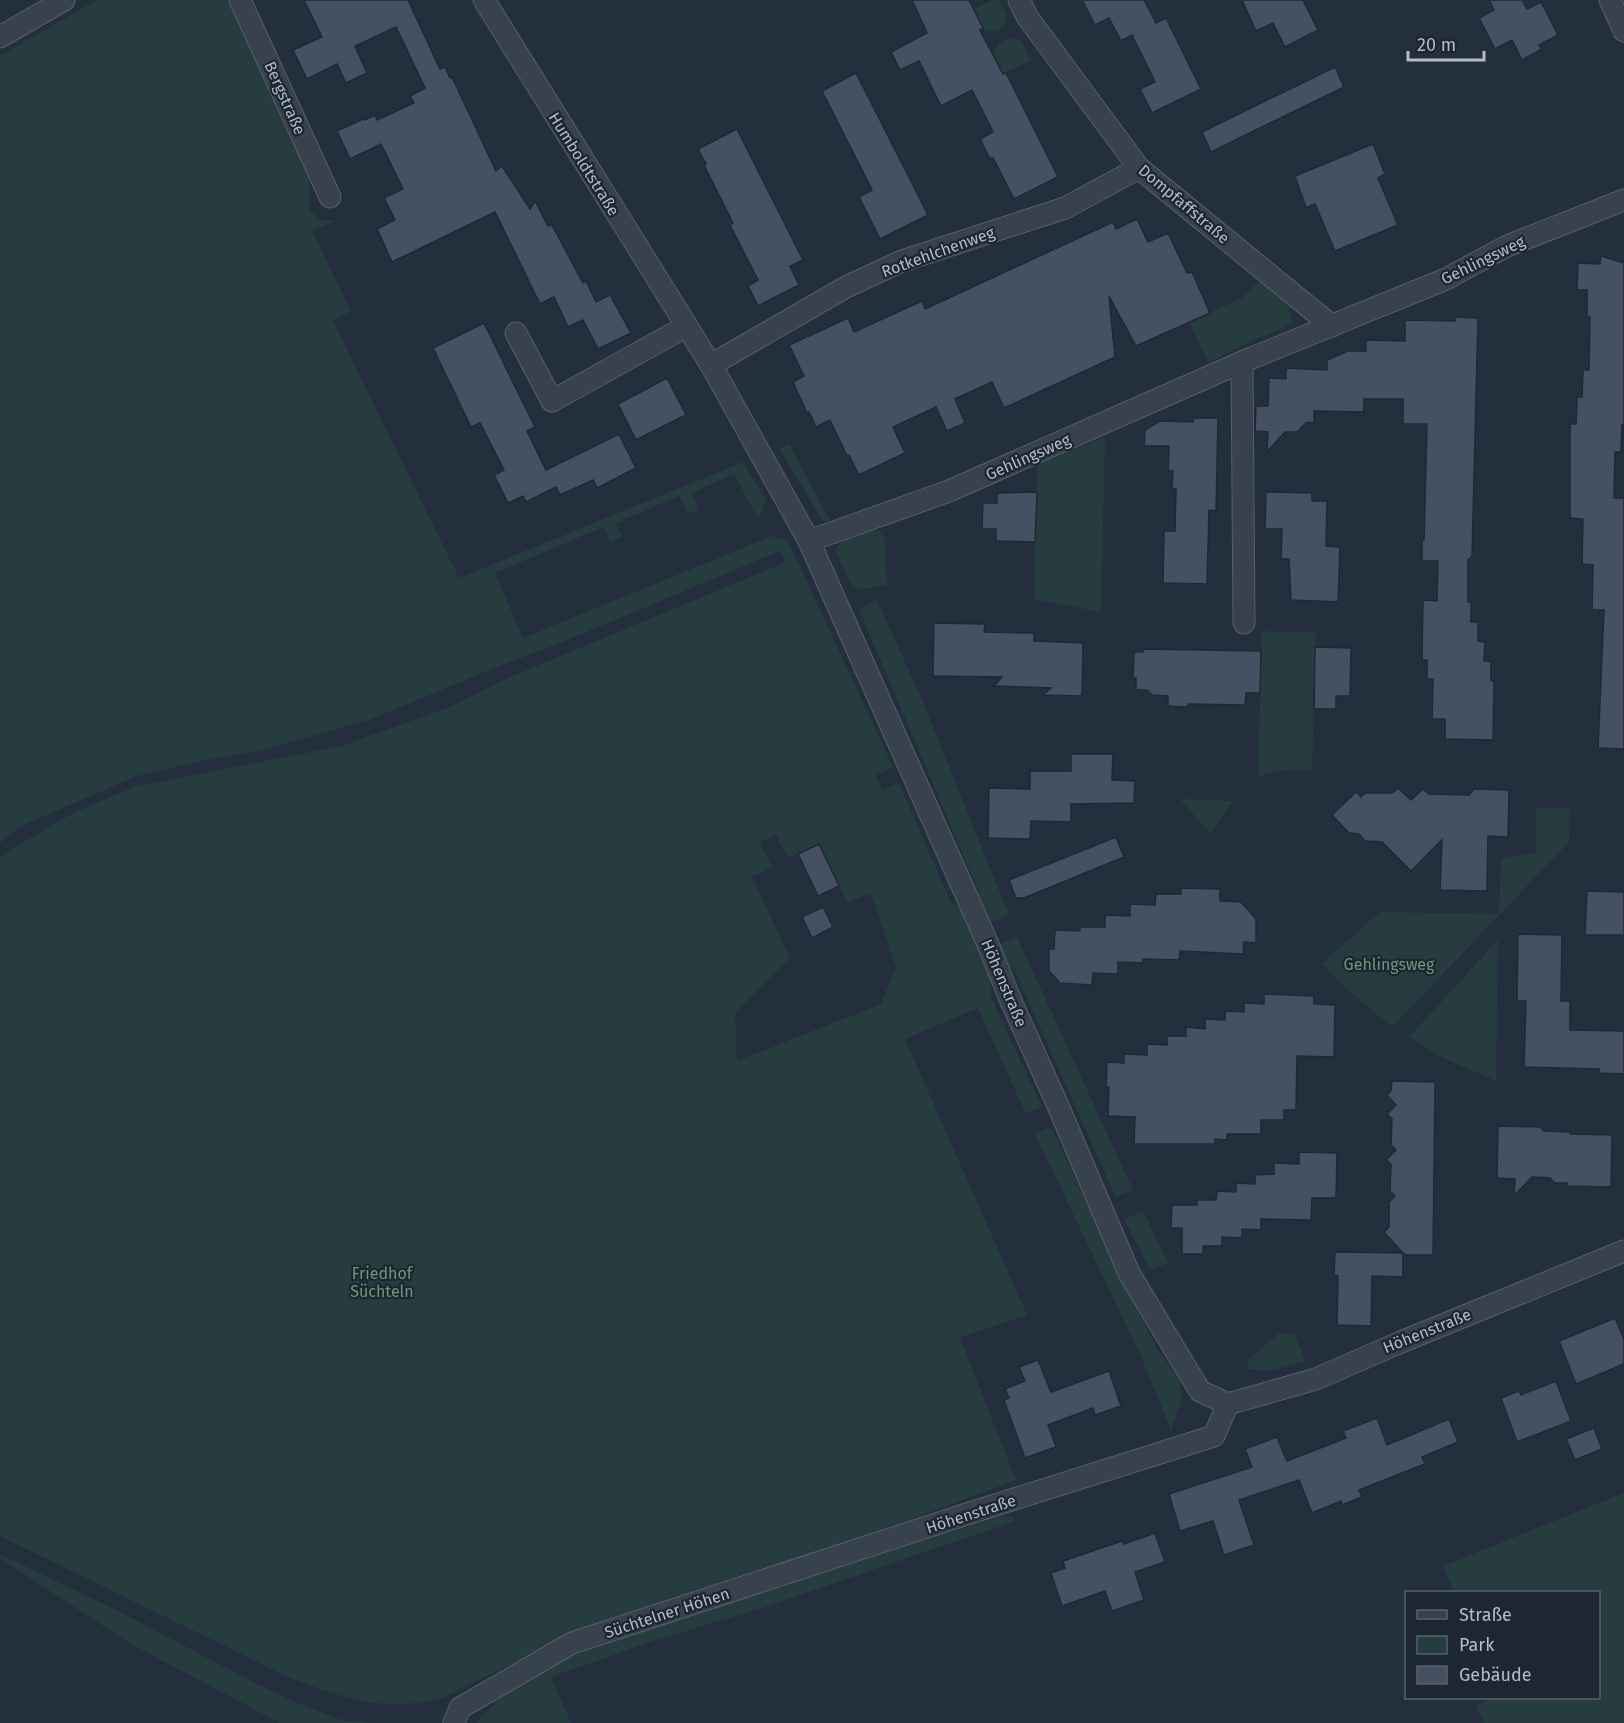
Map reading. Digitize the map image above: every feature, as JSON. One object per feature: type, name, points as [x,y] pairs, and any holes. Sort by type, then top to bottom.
[{"type":"street","name":"Bergstraße","points":[[240,0],[330,197]]},
{"type":"street","name":"Humboldtstraße","points":[[484,0],[685,327],[711,365],[809,541]]},
{"type":"street","name":"Dompfaffstraße","points":[[1019,0],[1028,18],[1139,168],[1332,326]]},
{"type":"street","points":[[1610,0],[1624,31]]},
{"type":"street","points":[[0,37],[54,3]]},
{"type":"street","name":"Rotkehlchenweg","points":[[711,365],[846,287],[902,261],[1065,208],[1139,168]]},
{"type":"street","name":"Gehlingsweg","points":[[809,541],[950,491],[1242,362],[1446,279],[1507,246],[1624,200]]},
{"type":"street","points":[[516,333],[552,401],[685,327]]},
{"type":"street","points":[[1242,362],[1244,623]]},
{"type":"street","name":"Höhenstraße","points":[[809,541],[987,942],[1129,1273],[1200,1391],[1228,1404],[1316,1379],[1624,1251]]},
{"type":"street","name":"Höhenstraße","points":[[901,1537],[1214,1436],[1228,1404]]},
{"type":"street","name":"Süchtelner Höhen","points":[[454,1723],[460,1708],[572,1644],[901,1537]]},
{"type":"green space","name":"Friedhof Süchteln","points":[[97,0],[229,0],[309,168],[309,210],[320,220],[335,221],[312,231],[351,311],[333,321],[459,578],[743,462],[766,500],[761,514],[757,517],[734,474],[692,493],[699,510],[688,514],[680,496],[616,523],[622,537],[610,542],[604,527],[495,573],[523,638],[772,536],[788,541],[893,767],[876,775],[882,790],[899,783],[951,903],[962,909],[991,977],[990,995],[1042,1107],[1026,1114],[978,1008],[905,1039],[1027,1315],[960,1338],[1016,1480],[777,1569],[569,1635],[445,1697],[402,1704],[382,1704],[345,1697],[286,1676],[0,1536],[0,858],[73,813],[134,787],[341,746],[448,708],[508,678],[786,562],[780,551],[369,720],[262,750],[137,776],[19,827],[0,843],[0,56]],"holes":[[[776,835],[788,858],[819,843],[847,902],[871,893],[896,967],[881,1004],[737,1061],[735,1013],[790,958],[752,877],[772,867],[760,842]]]},
{"type":"green space","points":[[993,0],[999,0],[1007,16],[1004,26],[996,31],[984,30],[974,9]]},
{"type":"green space","points":[[1010,38],[1021,41],[1031,60],[1003,74],[994,55],[998,44]]},
{"type":"green space","points":[[1262,277],[1287,299],[1292,324],[1245,344],[1209,363],[1189,322],[1242,298]]},
{"type":"green space","points":[[1105,437],[1101,612],[1034,599],[1037,464]]},
{"type":"green space","points":[[789,444],[831,523],[823,521],[779,448]]},
{"type":"green space","points":[[879,530],[884,538],[887,585],[862,589],[852,586],[836,552],[839,545],[853,534]]},
{"type":"green space","points":[[877,600],[923,702],[1009,915],[985,924],[975,901],[979,892],[859,609]]},
{"type":"green space","points":[[1262,631],[1316,632],[1312,770],[1278,771],[1258,778]]},
{"type":"green space","points":[[1180,799],[1233,801],[1210,833]]},
{"type":"green space","name":"Gehlingsweg","points":[[1536,808],[1570,808],[1569,842],[1393,1026],[1374,1012],[1322,963],[1380,912],[1499,914],[1501,859],[1536,852]]},
{"type":"green space","points":[[1017,937],[1133,1190],[1115,1196],[1014,969],[1004,967],[994,946]]},
{"type":"green space","points":[[1498,940],[1496,1081],[1443,1058],[1409,1037]]},
{"type":"green space","points":[[1051,1127],[1158,1351],[1179,1377],[1182,1400],[1171,1430],[1140,1354],[1035,1134]]},
{"type":"green space","points":[[1143,1211],[1168,1263],[1150,1270],[1124,1219]]},
{"type":"green space","points":[[1279,1333],[1295,1334],[1305,1361],[1269,1371],[1246,1369],[1250,1358]]},
{"type":"green space","points":[[1624,1493],[1624,1723],[1484,1723],[1476,1705],[1491,1699],[1600,1699],[1600,1591],[1454,1591],[1443,1566]]},
{"type":"green space","points":[[1012,1516],[1015,1521],[771,1605],[653,1641],[551,1677],[571,1723],[476,1723],[503,1695],[543,1671],[578,1654],[653,1627],[998,1517]]},
{"type":"green space","points":[[0,1554],[118,1611],[295,1702],[344,1721],[380,1723],[280,1723],[129,1643],[0,1558]]},
{"type":"building","points":[[304,0],[408,0],[440,69],[445,67],[450,78],[452,77],[496,171],[502,166],[530,209],[535,201],[548,226],[552,225],[583,283],[586,281],[596,302],[610,295],[631,333],[598,349],[583,320],[568,327],[554,297],[540,304],[495,212],[392,262],[377,229],[395,220],[384,198],[403,189],[381,144],[350,159],[337,131],[375,115],[377,120],[414,103],[410,96],[425,88],[396,27],[355,46],[367,73],[346,83],[337,64],[307,79],[293,50],[322,37]]},
{"type":"building","points":[[912,0],[969,0],[983,28],[980,30],[1003,74],[1006,73],[1058,177],[1014,199],[993,158],[990,159],[980,139],[993,132],[972,90],[941,106],[919,61],[900,70],[891,52],[927,33]]},
{"type":"building","points":[[1082,0],[1144,0],[1156,23],[1166,18],[1201,89],[1152,113],[1140,89],[1155,82],[1132,35],[1121,41],[1109,18],[1095,25]]},
{"type":"building","points":[[1242,0],[1303,0],[1318,30],[1285,47],[1273,23],[1256,31]]},
{"type":"building","points":[[1489,0],[1522,0],[1527,9],[1541,2],[1558,35],[1539,45],[1542,49],[1522,60],[1512,40],[1495,49],[1479,18],[1494,10]]},
{"type":"building","points":[[1335,67],[1344,87],[1211,152],[1202,132]]},
{"type":"building","points":[[856,73],[928,215],[880,239],[859,197],[872,190],[822,91]]},
{"type":"building","points":[[737,129],[803,260],[790,266],[799,285],[758,306],[748,286],[758,280],[730,225],[733,223],[698,149]]},
{"type":"building","points":[[1373,144],[1385,174],[1378,178],[1398,225],[1335,251],[1315,204],[1306,208],[1295,176]]},
{"type":"building","points":[[1137,219],[1148,242],[1168,233],[1187,273],[1192,272],[1210,313],[1136,346],[1109,296],[1115,357],[1004,408],[992,382],[955,399],[965,423],[947,431],[936,407],[893,427],[905,453],[859,475],[830,420],[816,427],[809,412],[807,413],[793,382],[804,376],[789,345],[848,318],[854,332],[922,301],[925,309],[1113,222],[1116,229]]},
{"type":"building","points":[[1601,256],[1624,263],[1624,425],[1622,425],[1621,452],[1615,452],[1614,498],[1624,498],[1624,749],[1598,748],[1604,610],[1592,610],[1593,565],[1582,564],[1583,519],[1570,518],[1570,424],[1576,424],[1577,397],[1582,397],[1583,370],[1589,370],[1590,317],[1587,317],[1587,290],[1577,290],[1578,263],[1600,264]]},
{"type":"building","points":[[1455,317],[1478,318],[1472,556],[1468,560],[1468,602],[1471,602],[1471,622],[1478,622],[1478,641],[1485,642],[1484,661],[1491,661],[1491,681],[1494,681],[1493,740],[1445,739],[1445,719],[1432,719],[1433,679],[1427,679],[1427,660],[1422,660],[1423,600],[1437,601],[1438,561],[1422,561],[1427,424],[1403,424],[1403,399],[1364,399],[1364,412],[1314,411],[1314,423],[1307,422],[1297,432],[1285,432],[1267,452],[1268,432],[1255,431],[1256,406],[1268,406],[1269,378],[1286,379],[1286,368],[1327,370],[1327,360],[1348,351],[1366,351],[1366,340],[1405,341],[1405,320],[1455,321]]},
{"type":"building","points":[[484,323],[535,427],[527,431],[546,470],[619,434],[636,468],[597,488],[593,480],[560,495],[556,487],[526,502],[523,496],[508,503],[494,475],[504,470],[480,423],[471,427],[433,348]]},
{"type":"building","points":[[667,378],[686,415],[636,440],[618,404]]},
{"type":"building","points":[[1194,418],[1218,418],[1216,511],[1209,510],[1207,584],[1163,583],[1164,531],[1175,531],[1176,489],[1172,489],[1173,471],[1168,471],[1169,446],[1144,446],[1145,430],[1160,421],[1193,422]]},
{"type":"building","points":[[1037,492],[1035,542],[996,541],[996,529],[982,529],[983,503],[997,503],[997,493]]},
{"type":"building","points":[[1266,492],[1312,493],[1312,501],[1327,501],[1326,546],[1340,547],[1338,602],[1291,600],[1289,559],[1281,559],[1282,529],[1265,529]]},
{"type":"building","points":[[934,623],[985,624],[984,632],[1034,633],[1034,641],[1083,643],[1082,696],[1043,695],[1051,688],[994,686],[1002,677],[933,676]]},
{"type":"building","points":[[1315,647],[1351,648],[1350,696],[1336,696],[1336,709],[1314,709]]},
{"type":"building","points":[[1143,649],[1261,651],[1260,693],[1246,693],[1245,705],[1168,706],[1168,696],[1152,695],[1147,690],[1136,690],[1136,678],[1133,678],[1134,652],[1143,652]]},
{"type":"building","points":[[1071,754],[1113,754],[1112,780],[1135,781],[1134,803],[1071,804],[1071,822],[1031,821],[1030,839],[988,838],[989,788],[1030,789],[1030,771],[1071,771]]},
{"type":"building","points":[[1398,788],[1411,800],[1423,789],[1429,794],[1469,795],[1474,789],[1509,790],[1508,837],[1488,836],[1487,891],[1440,890],[1442,840],[1411,871],[1382,842],[1365,841],[1359,834],[1349,833],[1332,815],[1356,792],[1361,797],[1365,793],[1392,793]]},
{"type":"building","points":[[1116,837],[1124,857],[1024,898],[1016,898],[1009,880]]},
{"type":"building","points":[[819,844],[839,886],[818,896],[798,854]]},
{"type":"building","points":[[1181,888],[1220,889],[1220,901],[1241,902],[1256,919],[1256,943],[1244,942],[1243,954],[1180,951],[1179,960],[1143,959],[1143,963],[1118,962],[1118,974],[1093,973],[1092,985],[1060,983],[1049,971],[1049,949],[1054,949],[1055,930],[1080,931],[1080,927],[1105,927],[1105,915],[1130,916],[1130,904],[1155,905],[1156,894],[1181,894]]},
{"type":"building","points":[[1587,891],[1624,892],[1624,935],[1585,935]]},
{"type":"building","points":[[823,907],[833,927],[812,938],[802,917]]},
{"type":"building","points":[[1518,934],[1562,935],[1561,1001],[1570,1001],[1570,1030],[1624,1031],[1624,1074],[1599,1073],[1599,1069],[1524,1067],[1526,1001],[1517,1001]]},
{"type":"building","points":[[1264,994],[1314,996],[1314,1004],[1335,1005],[1334,1057],[1297,1056],[1296,1110],[1284,1110],[1284,1120],[1261,1120],[1261,1134],[1227,1134],[1227,1140],[1215,1139],[1215,1144],[1134,1144],[1135,1117],[1108,1116],[1107,1062],[1124,1063],[1124,1054],[1147,1055],[1147,1044],[1167,1045],[1167,1036],[1186,1036],[1186,1027],[1205,1029],[1205,1019],[1225,1020],[1225,1011],[1244,1012],[1244,1003],[1264,1004]]},
{"type":"building","points":[[1392,1081],[1435,1082],[1433,1255],[1405,1255],[1384,1232],[1389,1227],[1389,1202],[1395,1196],[1390,1191],[1391,1164],[1386,1160],[1396,1150],[1391,1145],[1392,1119],[1387,1114],[1396,1105],[1387,1095],[1391,1091]]},
{"type":"building","points":[[1498,1126],[1540,1127],[1544,1131],[1570,1132],[1570,1134],[1612,1135],[1611,1187],[1567,1186],[1567,1183],[1555,1183],[1550,1178],[1532,1177],[1514,1196],[1515,1179],[1497,1178]]},
{"type":"building","points":[[1299,1152],[1337,1153],[1336,1198],[1312,1198],[1311,1220],[1261,1219],[1261,1230],[1242,1229],[1242,1238],[1222,1237],[1222,1246],[1203,1246],[1203,1254],[1182,1254],[1182,1228],[1171,1228],[1172,1205],[1197,1205],[1197,1200],[1216,1200],[1217,1191],[1236,1192],[1236,1183],[1255,1184],[1255,1175],[1274,1174],[1274,1163],[1299,1164]]},
{"type":"building","points":[[1335,1252],[1403,1253],[1403,1277],[1372,1276],[1371,1326],[1337,1325],[1338,1276],[1334,1275]]},
{"type":"building","points":[[1615,1318],[1624,1339],[1624,1364],[1576,1384],[1559,1341]]},
{"type":"building","points":[[1038,1360],[1051,1392],[1109,1371],[1121,1406],[1095,1415],[1093,1408],[1048,1425],[1056,1447],[1025,1458],[1004,1400],[1009,1398],[1005,1389],[1025,1381],[1019,1367]]},
{"type":"building","points":[[1556,1381],[1571,1421],[1517,1442],[1501,1398],[1519,1391],[1521,1395]]},
{"type":"building","points":[[1377,1418],[1387,1445],[1449,1419],[1458,1442],[1422,1457],[1425,1464],[1359,1490],[1362,1497],[1342,1505],[1341,1501],[1312,1513],[1299,1480],[1239,1500],[1254,1545],[1224,1555],[1213,1521],[1180,1531],[1169,1494],[1252,1467],[1245,1449],[1277,1437],[1287,1461],[1346,1438],[1343,1431]]},
{"type":"building","points":[[1594,1428],[1602,1449],[1575,1460],[1566,1439]]},
{"type":"building","points":[[1155,1533],[1165,1562],[1135,1572],[1144,1600],[1112,1611],[1105,1591],[1062,1606],[1051,1573],[1065,1568],[1063,1561],[1122,1541],[1124,1544]]}]
